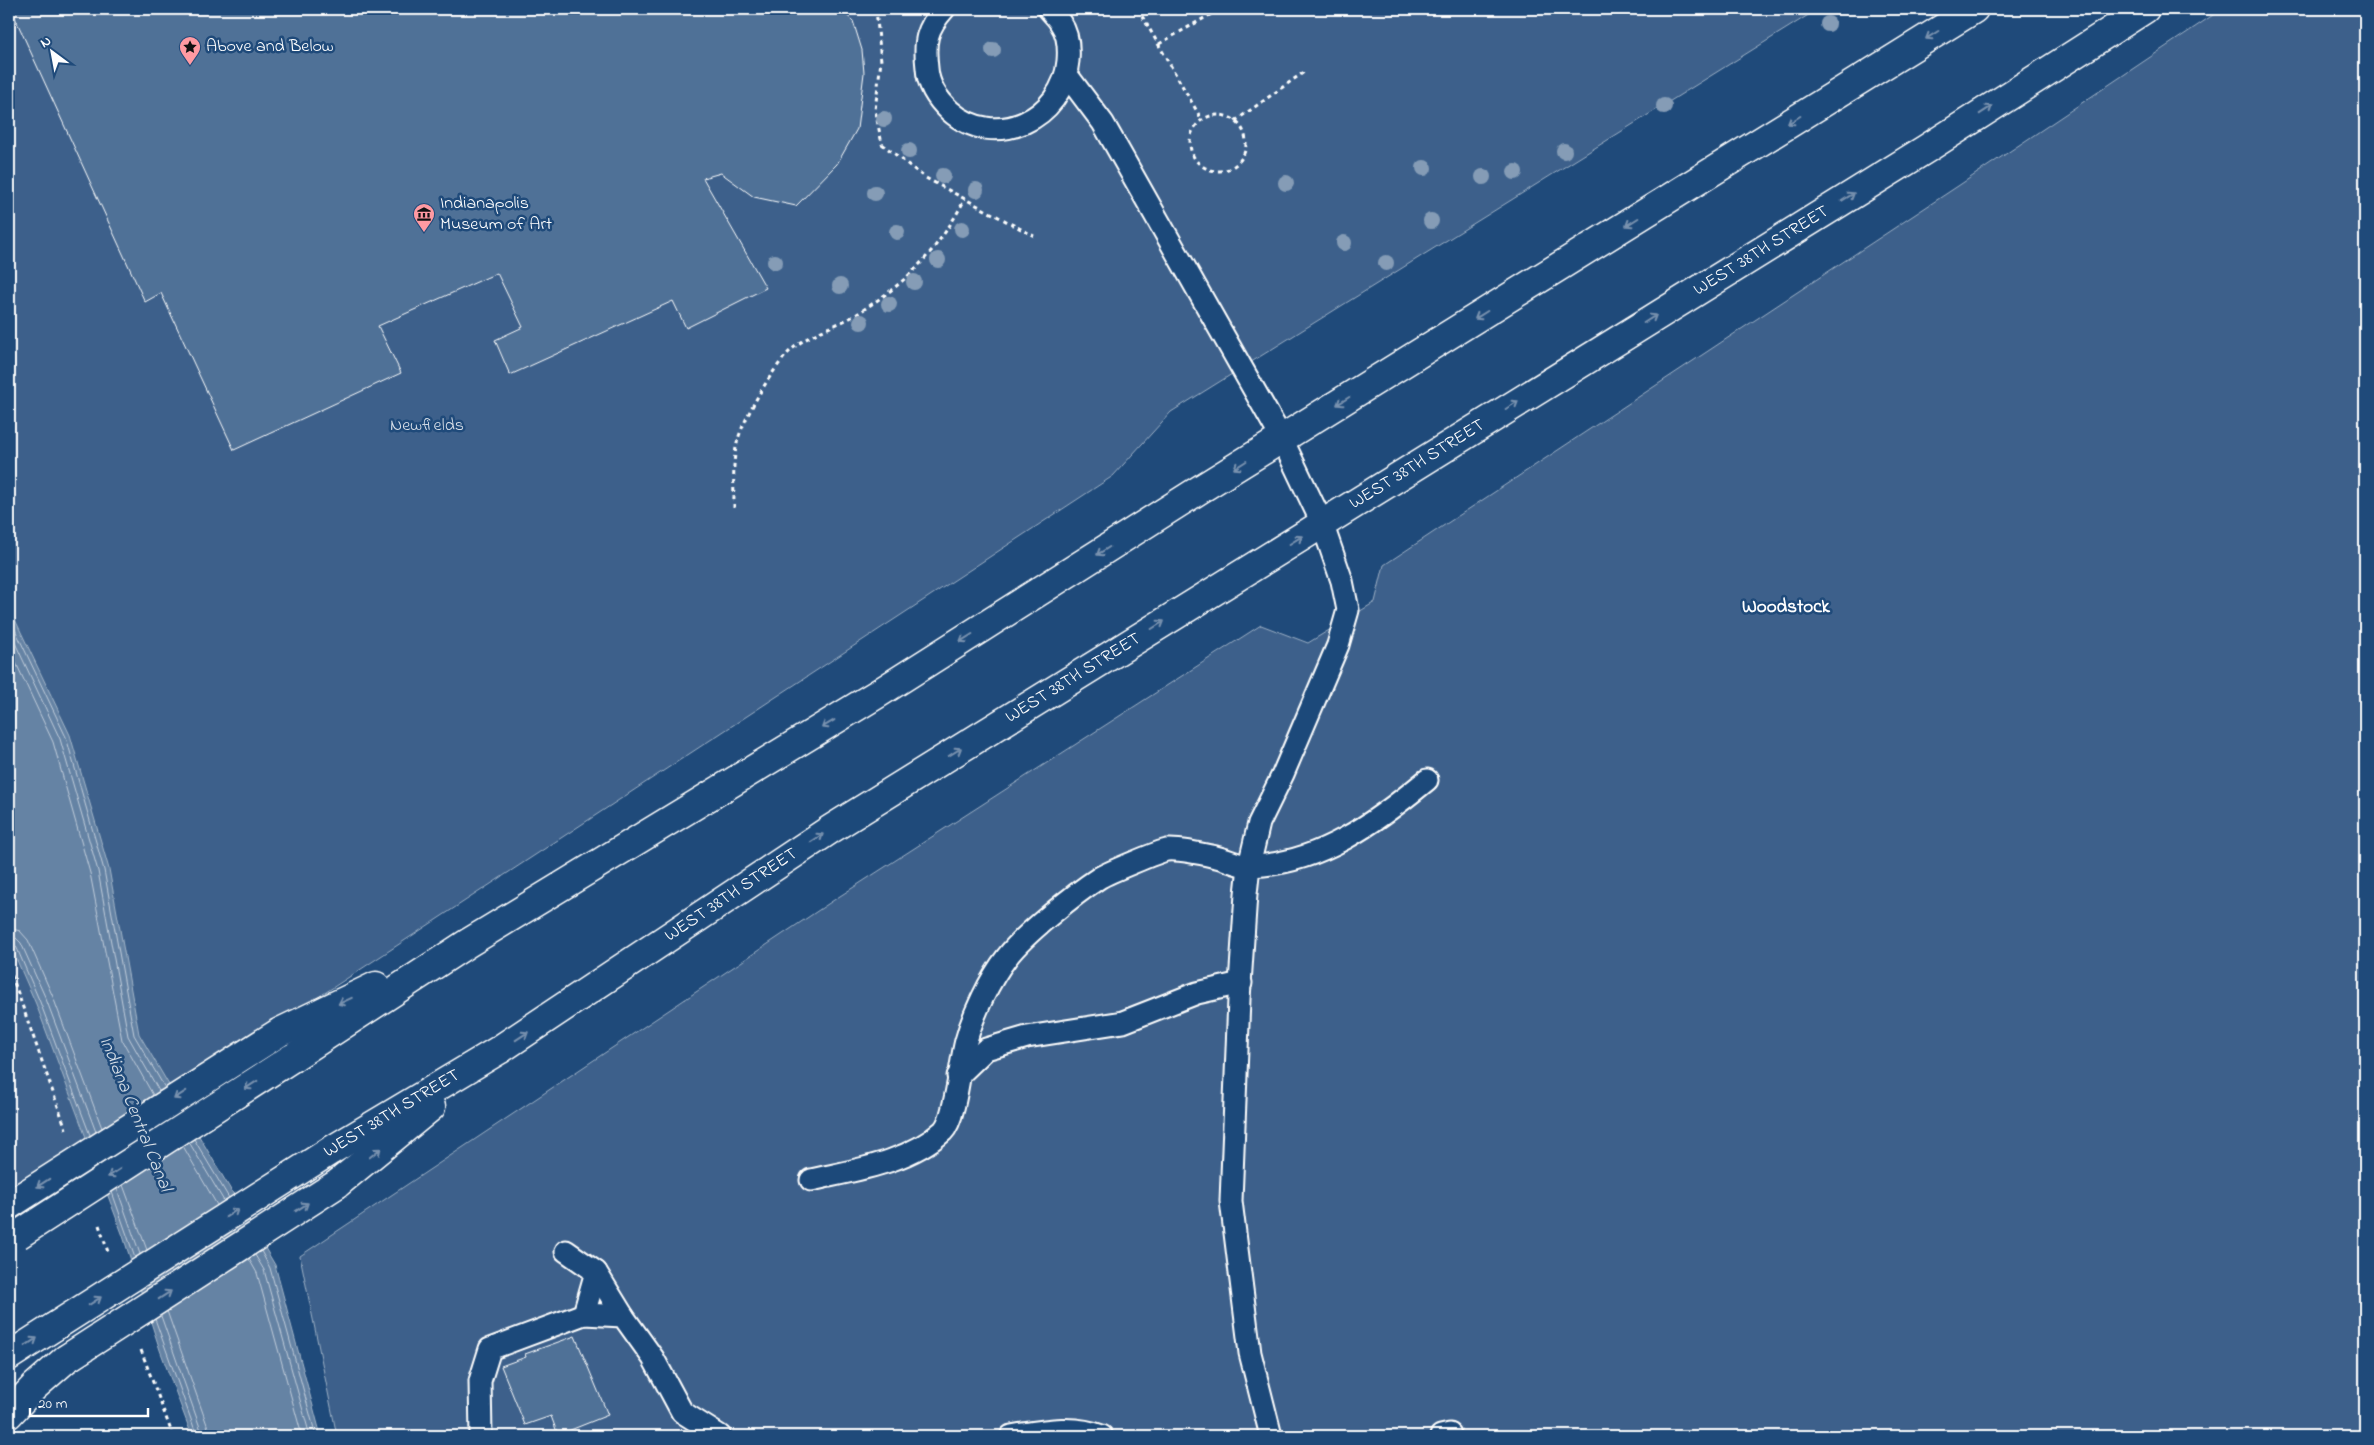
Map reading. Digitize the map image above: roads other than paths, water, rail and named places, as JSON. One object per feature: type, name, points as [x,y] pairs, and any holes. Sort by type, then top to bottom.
[{"type":"main road","points":[[13,1238],[468,943],[880,693],[1282,439],[1974,9]]},
{"type":"main road","name":"WEST 38TH STREET","points":[[9,1356],[330,1151],[499,1050],[831,829],[1918,154],[2145,9]]},
{"type":"main road","points":[[9,1205],[280,1032],[468,943]]},
{"type":"main road","points":[[9,1414],[34,1387],[66,1359],[337,1184],[499,1050]]},
{"type":"lane","points":[[944,9],[934,21],[925,44],[928,80],[940,102],[959,119],[982,128],[1008,128],[1037,117],[1055,99],[1067,75],[1069,50],[1062,25],[1050,9]]},
{"type":"lane","points":[[1067,75],[1104,123],[1282,439],[1322,523],[1342,581],[1348,610],[1338,645],[1283,774],[1259,823],[1249,866],[1239,999],[1231,1201],[1250,1353],[1271,1436]]},
{"type":"lane","points":[[811,1180],[886,1162],[921,1147],[944,1129],[954,1107],[958,1076],[966,1040],[981,1002],[1007,956],[1042,923],[1100,877],[1167,850],[1216,857],[1249,866],[1298,859],[1353,835],[1427,780]]},
{"type":"lane","points":[[958,1076],[986,1049],[1027,1038],[1123,1022],[1197,993],[1241,983]]},
{"type":"lane","points":[[566,1251],[596,1272],[623,1316],[653,1358],[682,1412],[720,1436]]},
{"type":"lane","points":[[584,1314],[596,1272]]},
{"type":"lane","points":[[481,1436],[480,1380],[490,1350],[584,1314],[623,1316]]},
{"type":"lane","points":[[1011,1436],[1056,1428],[1090,1431],[1102,1436]]},
{"type":"water","name":"Indiana Central Canal","points":[[9,607],[70,735],[109,869],[139,1034],[275,1265],[321,1436],[192,1436],[160,1350],[123,1236],[36,1004],[9,942]]},
{"type":"place","name":"Above and Below","points":[[190,66]]},
{"type":"place","name":"Indianapolis Museum of Art","points":[[424,233]]},
{"type":"district","name":"Woodstock","points":[[1786,607]]},
{"type":"park label","name":"Newfields","points":[[427,426]]}]
